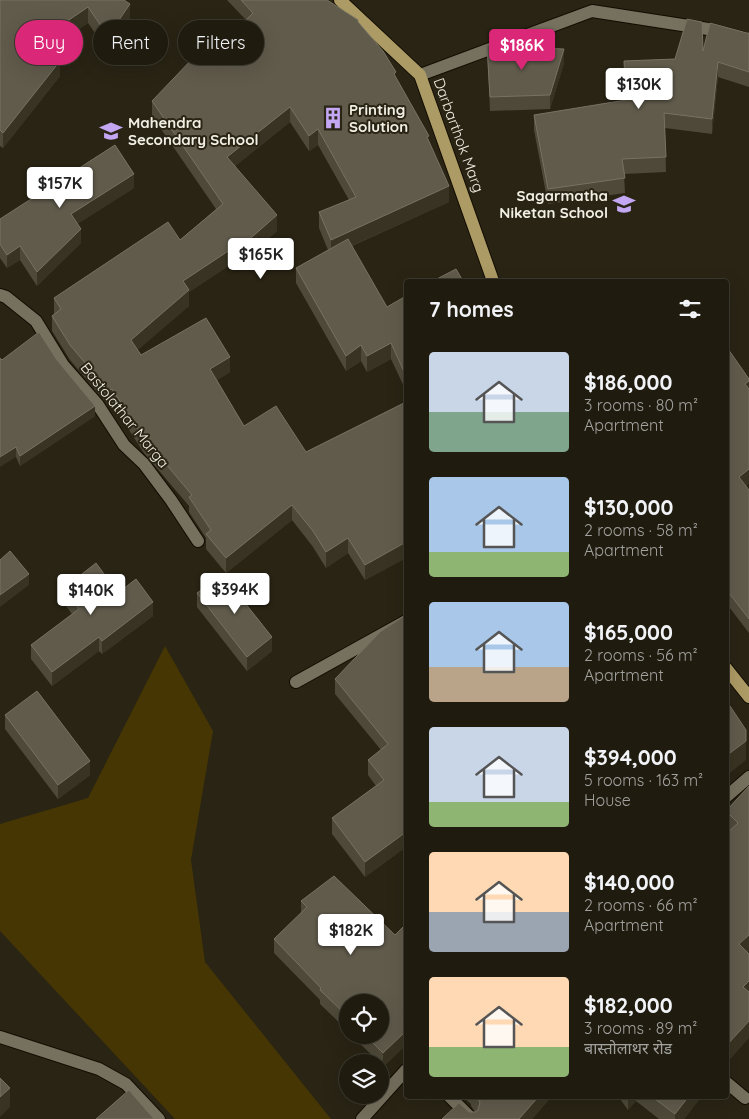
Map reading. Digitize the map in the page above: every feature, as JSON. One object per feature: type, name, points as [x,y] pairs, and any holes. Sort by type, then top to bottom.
[{"type":"main road","name":"Darbarthok Marg","points":[[340,0],[420,75],[492,279]]},
{"type":"main road","points":[[729,672],[749,697]]},
{"type":"street","points":[[420,75],[592,11],[708,29],[749,40]]},
{"type":"street","name":"Bastolathar Marga","points":[[0,294],[36,321],[63,365],[98,405],[124,445],[144,464],[198,541]]},
{"type":"street","points":[[296,682],[404,622]]},
{"type":"street","points":[[729,794],[749,777]]},
{"type":"street","points":[[0,1037],[99,1069],[126,1084],[160,1119]]},
{"type":"street","points":[[362,1119],[404,1072]]},
{"type":"street","points":[[729,1085],[745,1098]]},
{"type":"street","points":[[452,1099],[472,1119]]},
{"type":"shaded area","points":[[165,646],[213,731],[191,860],[205,962],[331,1119],[175,1119],[0,931],[0,824],[88,798]]},
{"type":"building","points":[[0,0],[124,0],[130,4],[119,20],[97,20],[88,7],[69,20],[15,20],[15,65],[57,65],[3,133],[0,130]]},
{"type":"building","points":[[241,0],[327,0],[358,20],[383,51],[396,72],[394,74],[429,136],[427,137],[449,186],[331,240],[319,212],[356,197],[318,129],[309,136],[290,107],[227,157],[277,215],[244,244],[242,242],[183,281],[189,290],[131,340],[141,355],[206,318],[230,357],[210,369],[244,426],[276,406],[306,452],[404,403],[404,543],[365,565],[348,538],[326,552],[313,531],[292,505],[226,558],[206,534],[211,530],[189,497],[192,495],[144,438],[112,389],[109,391],[70,345],[52,316],[61,309],[54,298],[168,222],[180,240],[223,204],[152,101],[186,65],[264,65],[264,20],[246,20],[253,13]]},
{"type":"building","points":[[687,19],[702,22],[703,51],[710,23],[749,33],[749,72],[718,62],[712,119],[664,113],[666,157],[622,159],[625,178],[548,189],[534,115],[626,100],[624,61],[675,59]]},
{"type":"building","points":[[487,46],[564,49],[550,95],[490,97]]},
{"type":"building","points":[[115,145],[134,174],[71,214],[81,229],[37,272],[20,246],[7,255],[0,244],[0,219]]},
{"type":"building","points":[[348,239],[387,307],[404,297],[404,372],[391,343],[367,356],[361,345],[346,356],[296,268]]},
{"type":"building","points":[[456,269],[462,279],[437,279]]},
{"type":"building","points":[[39,332],[57,360],[95,406],[20,456],[16,447],[0,457],[0,358],[2,360]]},
{"type":"building","points":[[729,350],[749,379],[745,384],[749,389],[749,469],[739,477],[749,490],[749,619],[729,593]]},
{"type":"building","points":[[10,551],[29,574],[0,595],[0,560]]},
{"type":"building","points":[[96,563],[118,593],[136,579],[153,602],[102,641],[99,637],[52,672],[31,645],[79,609],[63,589]]},
{"type":"building","points":[[222,574],[272,637],[247,657],[197,593]]},
{"type":"building","points":[[404,616],[404,833],[365,862],[332,818],[384,780],[368,760],[388,744],[335,679],[381,631]]},
{"type":"building","points":[[37,691],[90,761],[58,785],[5,715]]},
{"type":"building","points":[[729,707],[746,730],[746,741],[729,754]]},
{"type":"building","points":[[749,786],[749,935],[739,944],[749,954],[749,981],[743,987],[749,992],[749,1021],[729,1043],[729,831],[738,823],[729,814],[729,808]]},
{"type":"building","points":[[334,876],[395,935],[404,926],[404,1033],[383,1053],[374,1044],[389,1044],[389,994],[339,994],[339,1008],[274,939],[307,907],[301,901]]},
{"type":"building","points":[[0,1078],[10,1088],[0,1097]]},
{"type":"building","points":[[129,1090],[154,1119],[96,1119]]},
{"type":"building","points":[[478,1099],[536,1099],[519,1119],[442,1119],[459,1103],[469,1112],[475,1112],[478,1110],[480,1102]]},
{"type":"building","points":[[655,1099],[687,1099],[675,1114]]},
{"type":"place","name":"Printing Solution","points":[[333,118]]},
{"type":"place","name":"Mahendra Secondary School","points":[[111,131]]},
{"type":"place","name":"Sagarmatha Niketan School","points":[[624,204]]}]
